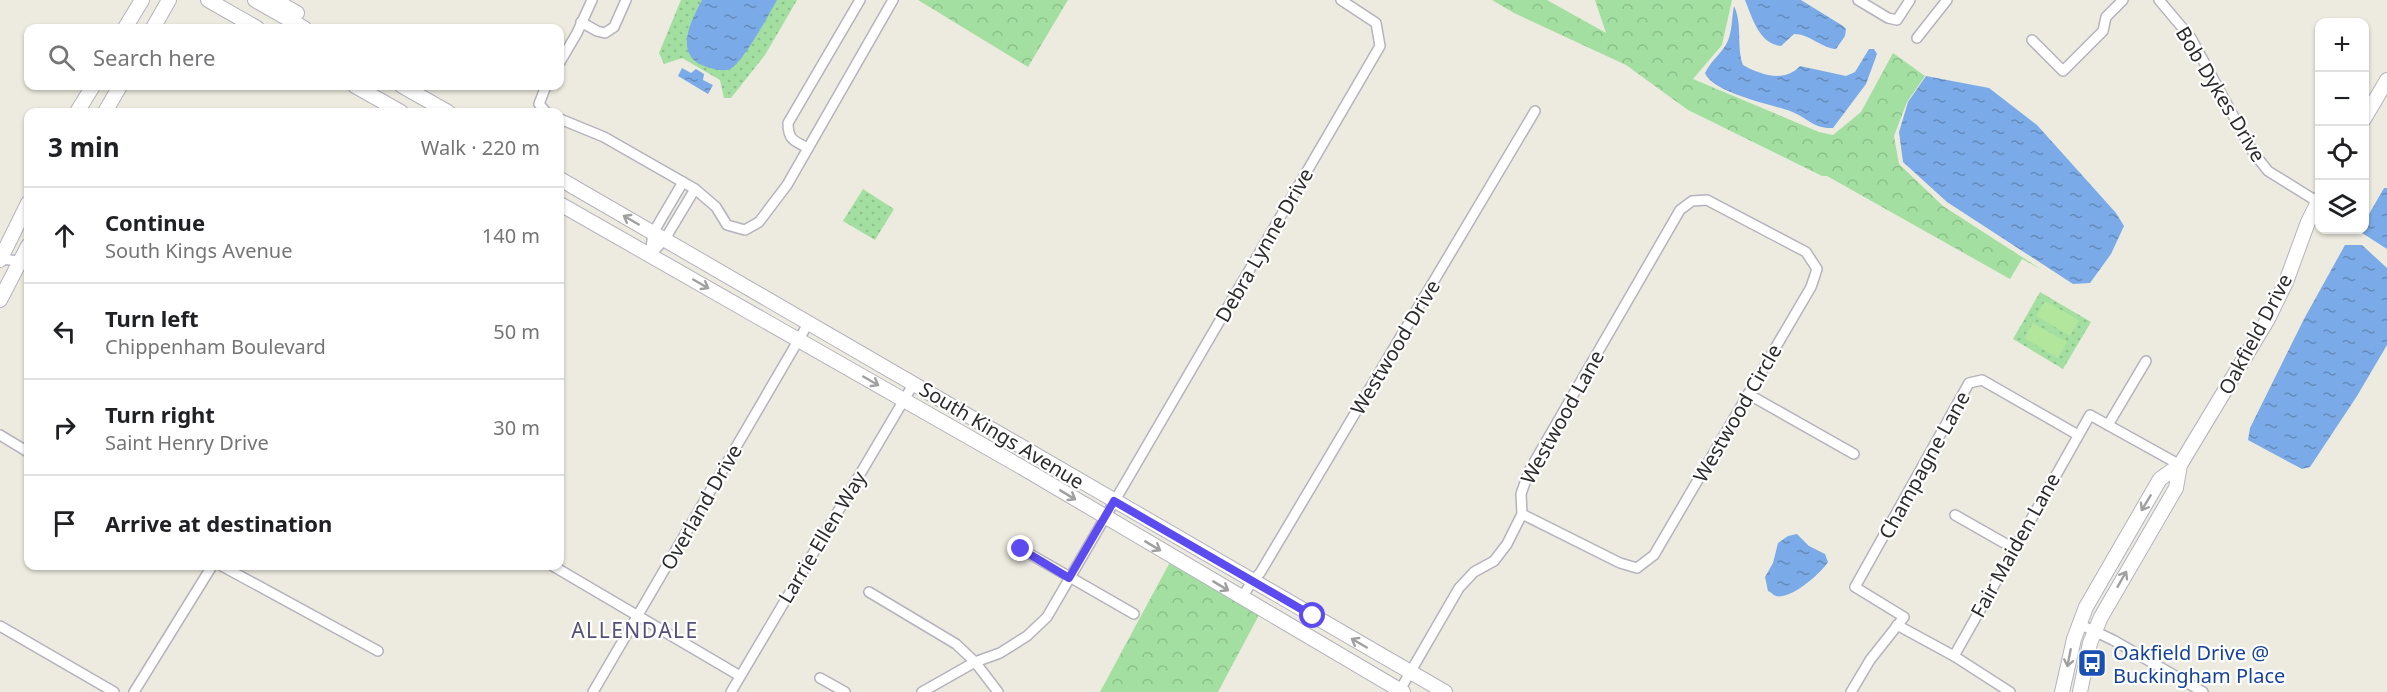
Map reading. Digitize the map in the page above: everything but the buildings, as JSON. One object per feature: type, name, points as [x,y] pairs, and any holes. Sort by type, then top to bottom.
[{"type":"main road","points":[[128,24],[142,0]]},
{"type":"main road","points":[[155,24],[169,0]]},
{"type":"main road","points":[[208,0],[250,24]]},
{"type":"main road","points":[[255,0],[297,24]]},
{"type":"main road","points":[[274,0],[308,20],[310,24]]},
{"type":"main road","points":[[2369,111],[2387,80]]},
{"type":"main road","points":[[79,108],[91,90]]},
{"type":"main road","points":[[107,108],[118,90]]},
{"type":"main road","points":[[362,90],[394,108]]},
{"type":"main road","points":[[409,90],[441,108]]},
{"type":"main road","name":"South Kings Avenue","points":[[564,181],[1445,692]]},
{"type":"main road","name":"South Kings Avenue","points":[[564,206],[799,339],[1402,691]]},
{"type":"main road","name":"Oakfield Drive","points":[[2080,692],[2094,631],[2176,488],[2180,465],[2273,310],[2315,207]]},
{"type":"main road","points":[[0,259],[24,211]]},
{"type":"main road","points":[[0,300],[24,264]]},
{"type":"main road","name":"Oakfield Drive","points":[[2062,692],[2079,624],[2094,592],[2160,479],[2180,465]]},
{"type":"street","points":[[564,54],[592,0]]},
{"type":"street","points":[[581,22],[597,32],[605,33],[614,27],[626,0]]},
{"type":"street","points":[[808,148],[791,139],[788,134],[788,123],[860,0]]},
{"type":"street","points":[[564,121],[604,137],[695,189],[716,207],[727,225],[745,230],[759,222],[787,185],[893,0]]},
{"type":"street","name":"Debra Lynne Drive","points":[[922,692],[975,662],[1000,653],[1027,636],[1047,617],[1380,46],[1376,23],[1341,0]]},
{"type":"street","points":[[1858,0],[1888,18],[1897,20],[1910,0]]},
{"type":"street","points":[[1917,38],[1947,0]]},
{"type":"street","points":[[2032,40],[2063,71],[2103,31],[2106,17],[2123,0]]},
{"type":"street","name":"Bob Dykes Drive","points":[[2159,0],[2191,38],[2253,152],[2268,171],[2315,198]]},
{"type":"street","points":[[542,108],[539,104],[544,90]]},
{"type":"street","name":"Westwood Drive","points":[[1242,598],[1252,581],[1260,573],[1535,111]]},
{"type":"street","points":[[650,255],[683,182]]},
{"type":"street","points":[[659,236],[695,189]]},
{"type":"street","name":"Westwood Circle","points":[[1522,514],[1620,563],[1637,568],[1654,555],[1811,287],[1817,269],[1806,252],[1707,200],[1692,201]]},
{"type":"street","name":"Westwood Lane","points":[[1402,691],[1410,672],[1458,588],[1474,572],[1494,561],[1507,544],[1522,514],[1521,494],[1529,471],[1680,210],[1692,201]]},
{"type":"street","points":[[0,259],[24,264]]},
{"type":"street","name":"Overland Drive","points":[[593,692],[809,322]]},
{"type":"street","points":[[2108,425],[2146,362]]},
{"type":"street","name":"Champagne Lane","points":[[1898,625],[1904,617],[1856,587],[1969,383],[1982,380],[2078,435]]},
{"type":"street","name":"Larrie Ellen Way","points":[[731,692],[914,383]]},
{"type":"street","points":[[1748,394],[1854,454]]},
{"type":"street","points":[[2078,435],[2090,415],[2180,465]]},
{"type":"street","points":[[0,435],[24,450]]},
{"type":"street","name":"Fair Maiden Lane","points":[[1954,656],[2078,435]]},
{"type":"street","points":[[1955,515],[2013,548]]},
{"type":"street","points":[[1021,549],[1134,614]]},
{"type":"street","points":[[134,692],[210,570]]},
{"type":"street","points":[[229,570],[378,651]]},
{"type":"street","points":[[560,570],[740,676]]},
{"type":"street","points":[[869,592],[956,644],[975,662],[999,692]]},
{"type":"street","points":[[2079,624],[2203,692]]},
{"type":"street","points":[[1851,692],[1870,660],[1898,625],[1954,656],[2010,692]]},
{"type":"street","points":[[0,626],[114,692]]},
{"type":"street","points":[[820,678],[845,692]]},
{"type":"green space","points":[[681,0],[797,0],[765,55],[731,98],[724,98],[720,80],[682,58],[664,64],[659,53]]},
{"type":"green space","points":[[918,0],[1068,0],[1028,67]]},
{"type":"green space","points":[[1492,0],[1547,0],[1606,33],[1595,0],[1732,0],[1722,45],[1693,79],[1819,132],[1833,135],[1861,112],[1893,53],[1925,76],[1907,102],[1894,136],[1899,164],[1943,206],[2042,270],[2022,259],[2010,279],[1827,176],[1822,176],[1688,110],[1626,65],[1514,13]]},
{"type":"green space","points":[[863,189],[894,209],[875,240],[843,221]]},
{"type":"green space","points":[[2040,292],[2091,322],[2063,369],[2013,339]]},
{"type":"green space","points":[[2045,301],[2079,320],[2070,336],[2036,316]]},
{"type":"green space","points":[[2033,323],[2067,342],[2058,358],[2024,338]]},
{"type":"green space","points":[[1170,562],[1259,615],[1218,692],[1100,692]]},
{"type":"water","points":[[702,0],[777,0],[742,58],[730,69],[719,70],[696,62],[687,47],[687,37],[693,18]]},
{"type":"water","points":[[1745,0],[1801,0],[1843,26],[1846,29],[1845,36],[1836,49],[1805,36],[1794,34],[1781,46],[1773,44],[1757,29]]},
{"type":"water","points":[[1734,6],[1737,13],[1743,65],[1757,72],[1780,76],[1800,66],[1846,76],[1855,72],[1869,49],[1874,49],[1877,54],[1866,84],[1833,128],[1820,127],[1796,113],[1730,92],[1710,80],[1705,73],[1729,39]]},
{"type":"water","points":[[682,68],[691,73],[696,69],[704,74],[703,80],[713,85],[708,94],[678,76]]},
{"type":"water","points":[[1926,76],[1989,88],[2037,125],[2116,213],[2124,226],[2111,254],[2090,283],[2073,284],[1947,202],[1903,162],[1899,132],[1908,102]]},
{"type":"water","points":[[2384,188],[2387,188],[2387,249],[2364,234],[2369,234],[2369,214]]},
{"type":"water","points":[[2345,245],[2362,245],[2387,268],[2387,345],[2357,396],[2310,467],[2302,469],[2248,440],[2250,428],[2304,319]]},
{"type":"water","points":[[1797,534],[1809,546],[1825,554],[1828,562],[1819,573],[1797,590],[1776,596],[1768,591],[1765,577],[1773,563],[1778,543],[1788,536]]},
{"type":"place","name":"Oakfield Drive @ Buckingham Place","points":[[2092,663]]},
{"type":"district","name":"ALLENDALE","points":[[635,630]]},
{"type":"route","points":[[1021,549],[1069,578],[1114,501],[1313,616]]}]
